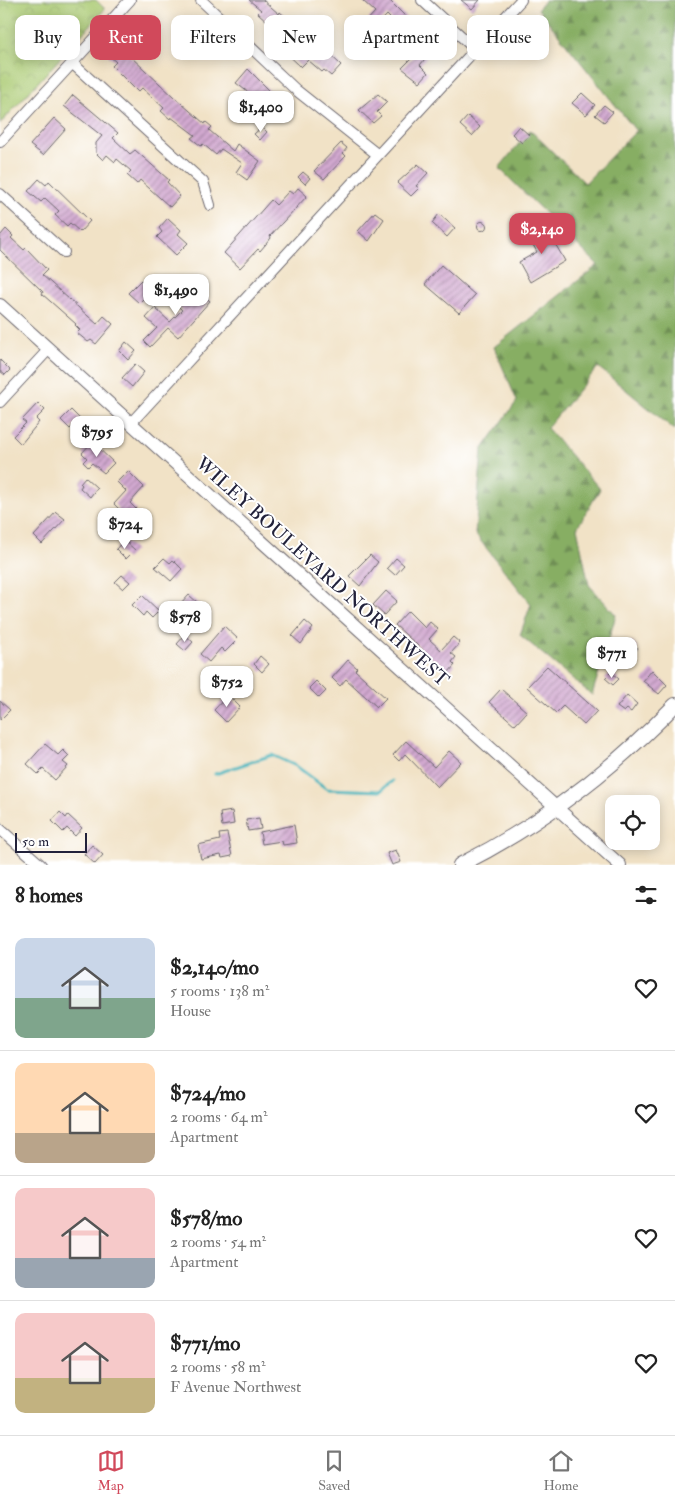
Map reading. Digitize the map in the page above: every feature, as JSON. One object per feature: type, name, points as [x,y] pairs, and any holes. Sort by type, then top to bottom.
[{"type":"main road","points":[[460,865],[492,849],[556,808],[636,743],[675,705]]},
{"type":"street","points":[[0,142],[130,0]]},
{"type":"street","points":[[201,0],[296,90],[378,155]]},
{"type":"street","points":[[422,0],[467,42]]},
{"type":"street","points":[[508,15],[521,0]]},
{"type":"street","points":[[131,423],[467,60]]},
{"type":"street","points":[[72,63],[203,182],[210,205]]},
{"type":"street","points":[[0,194],[64,252]]},
{"type":"street","name":"WILEY BOULEVARD NORTHWEST","points":[[0,305],[620,865]]},
{"type":"street","points":[[0,402],[49,349]]},
{"type":"street","points":[[0,829],[41,865]]},
{"type":"green space","points":[[0,0],[96,0],[105,9],[100,15],[90,15],[90,25],[80,36],[80,15],[15,15],[15,60],[58,60],[0,124]]},
{"type":"green space","points":[[545,0],[675,0],[675,430],[598,367],[547,428],[600,489],[577,528],[589,585],[616,615],[592,695],[520,635],[531,604],[475,534],[482,450],[517,401],[494,347],[598,265],[499,168],[530,130],[585,183],[636,131],[549,23],[549,15],[543,15],[538,9]]},
{"type":"building","points":[[249,0],[263,0],[279,14],[280,12],[283,15],[264,15],[264,18],[258,13],[261,10]]},
{"type":"building","points":[[362,0],[389,0],[404,15],[372,15],[375,12]]},
{"type":"building","points":[[461,0],[480,0],[472,9]]},
{"type":"building","points":[[334,58],[341,65],[331,76],[324,70],[322,72],[308,60],[334,60]]},
{"type":"building","points":[[114,60],[134,60],[205,124],[206,122],[212,127],[209,130],[233,151],[237,144],[260,161],[247,180],[236,172],[242,163],[221,149],[216,155],[203,144],[201,146],[191,138],[195,135],[171,117],[170,119],[161,111],[164,108],[142,88],[138,92],[112,66],[116,62]]},
{"type":"building","points":[[294,60],[308,60],[301,67]]},
{"type":"building","points":[[410,60],[424,60],[420,65],[428,73],[420,82],[402,68]]},
{"type":"building","points":[[248,69],[271,92],[262,103],[236,83]]},
{"type":"building","points":[[582,93],[595,105],[586,115],[572,103]]},
{"type":"building","points":[[378,94],[387,102],[377,112],[381,116],[373,123],[359,110]]},
{"type":"building","points":[[73,95],[118,133],[113,138],[130,154],[135,150],[169,180],[167,182],[180,196],[170,207],[140,180],[137,184],[127,175],[131,171],[117,159],[115,162],[107,155],[103,160],[96,153],[96,143],[102,136],[64,106]]},
{"type":"building","points":[[604,105],[613,112],[604,122],[595,115]]},
{"type":"building","points":[[468,116],[480,127],[472,136],[460,125]]},
{"type":"building","points":[[54,118],[66,129],[43,155],[30,145]]},
{"type":"building","points":[[519,126],[529,135],[522,143],[512,134]]},
{"type":"building","points":[[262,127],[267,132],[260,140],[254,134]]},
{"type":"building","points":[[341,143],[347,148],[343,153],[346,156],[324,179],[314,171]]},
{"type":"building","points":[[418,164],[428,173],[416,186],[419,188],[411,196],[397,183]]},
{"type":"building","points":[[303,172],[310,178],[305,184],[298,177]]},
{"type":"building","points":[[39,179],[46,185],[49,181],[90,221],[80,232],[70,223],[67,226],[55,215],[59,211],[45,198],[41,202],[28,191]]},
{"type":"building","points":[[298,188],[307,196],[270,236],[271,238],[260,251],[258,249],[240,268],[224,253],[271,200],[276,205],[289,191],[293,194]]},
{"type":"building","points":[[375,212],[384,219],[369,241],[358,231]]},
{"type":"building","points":[[439,214],[455,228],[447,237],[432,223]]},
{"type":"building","points":[[168,218],[181,230],[178,234],[188,243],[176,255],[157,237],[162,232],[159,228]]},
{"type":"building","points":[[482,221],[487,226],[482,231],[477,226]]},
{"type":"building","points":[[545,226],[565,261],[530,282],[519,262],[537,252],[528,236]]},
{"type":"building","points":[[6,229],[13,236],[11,238],[24,250],[26,248],[47,270],[42,275],[97,324],[104,316],[113,324],[96,344],[91,340],[88,342],[77,333],[80,330],[76,324],[42,294],[43,292],[0,250],[0,236]]},
{"type":"building","points":[[441,265],[475,295],[459,313],[425,284]]},
{"type":"building","points":[[141,280],[152,290],[139,303],[128,293]]},
{"type":"building","points":[[172,288],[190,303],[200,292],[210,301],[178,337],[168,328],[150,347],[144,341],[157,328],[146,318],[155,308],[170,322],[182,310],[166,295]]},
{"type":"building","points":[[126,342],[136,351],[128,360],[119,351]]},
{"type":"building","points":[[0,360],[10,370],[5,375],[0,371]]},
{"type":"building","points":[[135,364],[144,372],[132,387],[122,378]]},
{"type":"building","points":[[38,403],[45,410],[36,419],[39,422],[21,444],[13,436],[26,423],[22,420]]},
{"type":"building","points":[[71,410],[80,419],[70,429],[61,420]]},
{"type":"building","points":[[92,442],[114,463],[104,473],[92,463],[88,467],[83,462],[87,458],[82,453]]},
{"type":"building","points":[[128,471],[144,487],[130,503],[136,509],[118,528],[110,520],[119,509],[114,504],[126,491],[117,482]]},
{"type":"building","points":[[85,477],[97,488],[90,497],[80,488],[82,485],[80,483]]},
{"type":"building","points":[[56,512],[65,519],[42,544],[34,536]]},
{"type":"building","points":[[124,540],[135,550],[126,559],[116,549]]},
{"type":"building","points":[[370,555],[378,562],[360,586],[349,576]]},
{"type":"building","points":[[164,558],[170,563],[173,560],[182,569],[171,581],[155,567]]},
{"type":"building","points":[[396,558],[404,565],[395,575],[387,568]]},
{"type":"building","points":[[122,575],[130,582],[123,589],[115,582]]},
{"type":"building","points":[[386,591],[397,601],[384,615],[373,605]]},
{"type":"building","points":[[142,595],[159,611],[152,618],[146,612],[143,616],[132,605]]},
{"type":"building","points":[[189,595],[206,610],[197,620],[180,605]]},
{"type":"building","points":[[408,611],[425,628],[430,622],[438,629],[429,639],[441,650],[453,637],[460,643],[451,653],[456,657],[452,662],[455,665],[448,673],[395,625]]},
{"type":"building","points":[[305,621],[313,628],[301,644],[292,636]]},
{"type":"building","points":[[224,626],[238,639],[225,652],[221,648],[209,662],[200,654]]},
{"type":"building","points":[[185,635],[193,642],[185,651],[177,644]]},
{"type":"building","points":[[631,641],[638,648],[632,655],[624,648]]},
{"type":"building","points":[[260,656],[269,664],[262,672],[254,664]]},
{"type":"building","points":[[348,660],[357,668],[355,670],[386,698],[377,707],[346,679],[340,686],[332,678]]},
{"type":"building","points":[[547,666],[597,711],[584,725],[563,706],[556,713],[527,687]]},
{"type":"building","points":[[652,670],[667,685],[659,694],[643,681]]},
{"type":"building","points":[[611,672],[619,679],[613,685],[605,678]]},
{"type":"building","points":[[316,681],[326,691],[319,698],[309,688]]},
{"type":"building","points":[[501,689],[527,712],[515,725],[489,702]]},
{"type":"building","points":[[228,695],[240,707],[226,722],[214,710]]},
{"type":"building","points":[[627,695],[637,704],[631,712],[627,709],[624,712],[617,707]]},
{"type":"building","points":[[0,701],[10,710],[0,720]]},
{"type":"building","points":[[406,741],[434,767],[449,751],[461,762],[437,787],[405,754],[399,761],[393,755]]},
{"type":"building","points":[[45,744],[58,755],[63,750],[69,756],[63,762],[68,766],[55,780],[43,769],[38,774],[27,764]]},
{"type":"building","points":[[232,811],[234,824],[222,826],[220,813]]},
{"type":"building","points":[[60,812],[66,818],[68,815],[82,828],[75,836],[67,828],[63,832],[52,821]]},
{"type":"building","points":[[259,818],[261,829],[248,831],[246,820]]},
{"type":"building","points":[[294,825],[297,843],[283,845],[282,841],[262,844],[260,832]]},
{"type":"building","points":[[227,833],[232,856],[222,858],[221,855],[201,859],[198,845],[220,840],[219,834]]},
{"type":"building","points":[[92,845],[103,855],[95,864],[84,854]]},
{"type":"building","points":[[396,850],[401,862],[392,865],[387,853]]},
{"type":"waterway","points":[[215,774],[272,755],[296,766],[327,789],[380,791],[392,781]]}]
